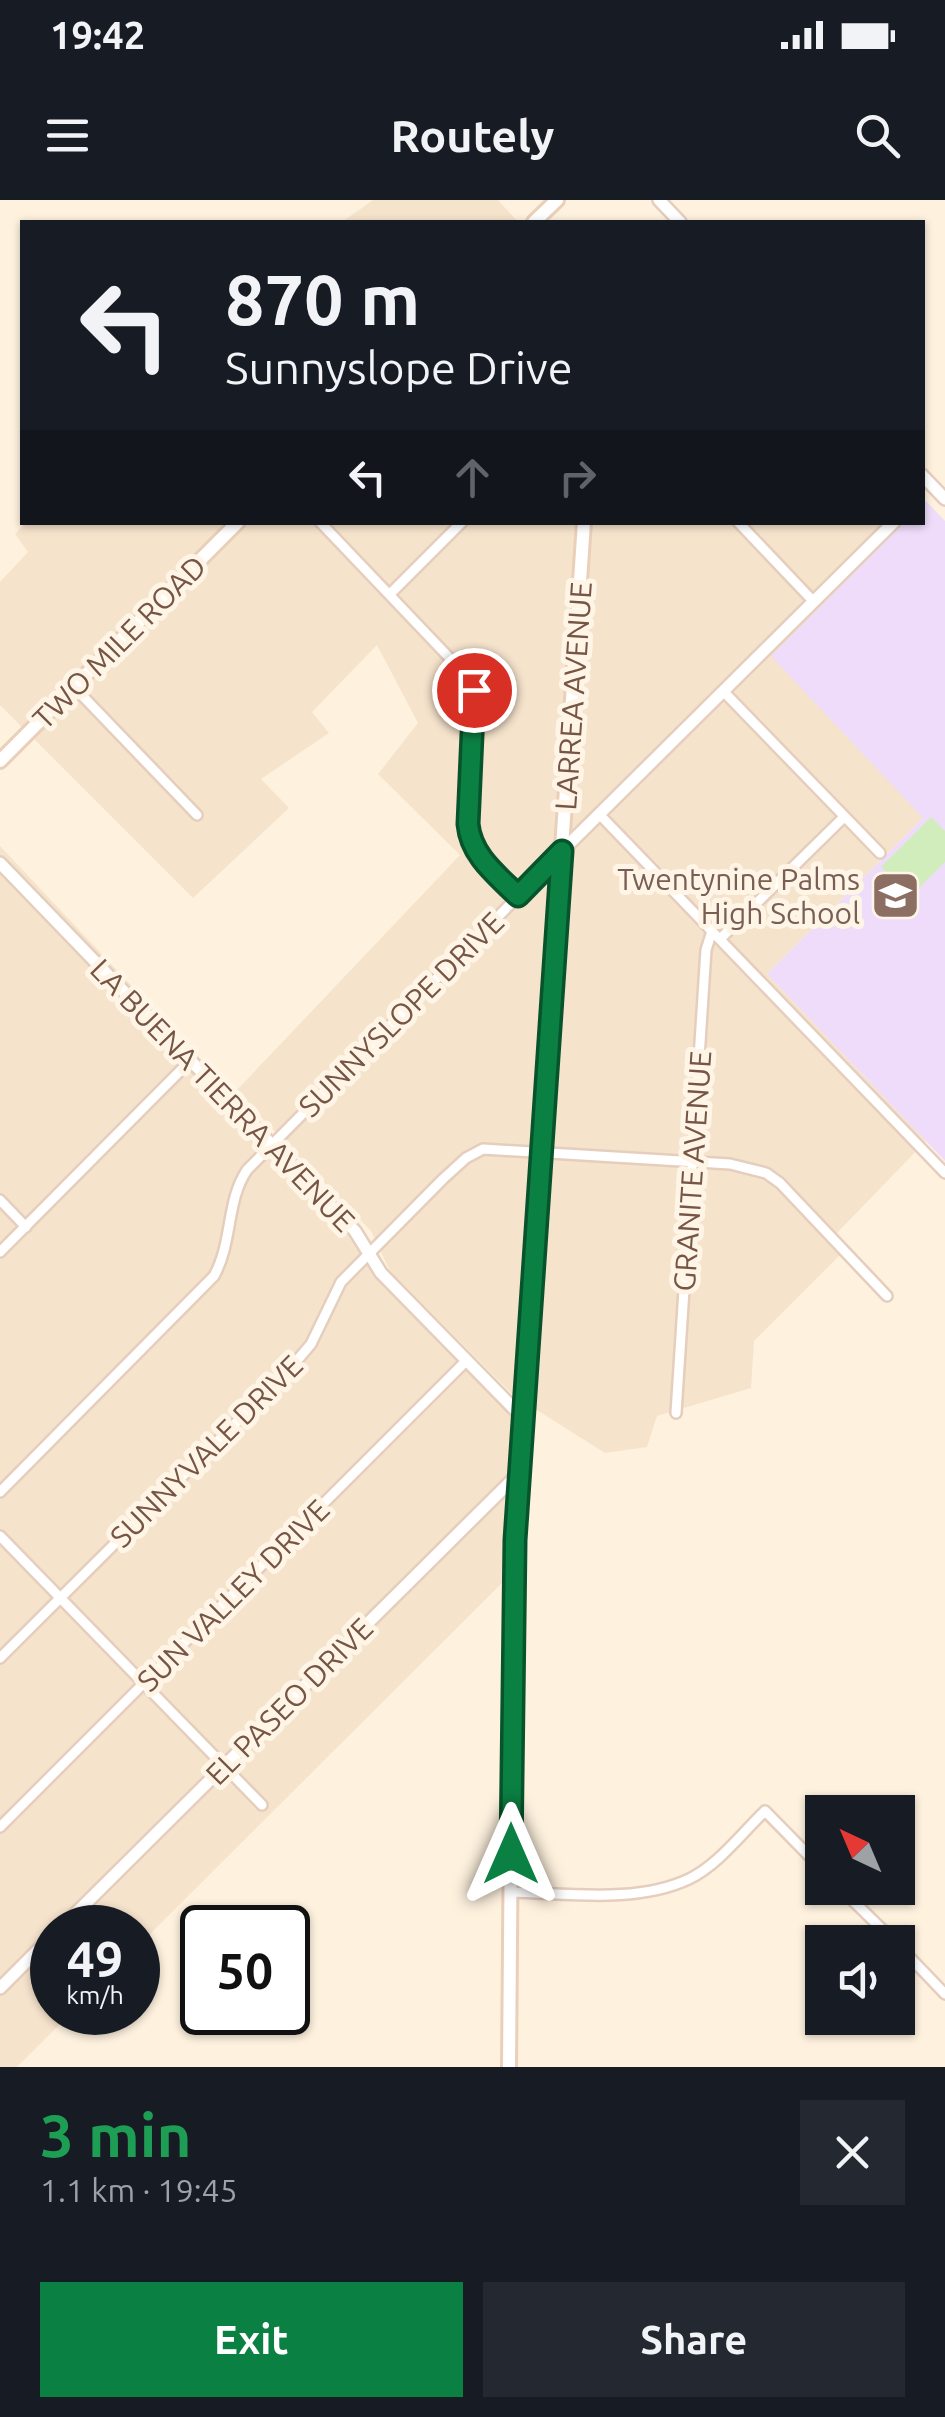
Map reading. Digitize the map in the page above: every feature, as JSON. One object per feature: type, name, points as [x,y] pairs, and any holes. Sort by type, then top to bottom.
[{"type":"main road","points":[[537,220],[557,200]]},
{"type":"main road","name":"TWO MILE ROAD","points":[[0,761],[235,525]]},
{"type":"main road","name":"LARREA AVENUE","points":[[509,2067],[511,1645],[518,1474],[584,525]]},
{"type":"street","points":[[659,200],[678,220]]},
{"type":"street","points":[[926,485],[945,499]]},
{"type":"street","points":[[323,525],[461,670],[474,690],[470,838],[475,851],[518,896]]},
{"type":"street","points":[[390,594],[459,525]]},
{"type":"street","points":[[741,525],[814,602]]},
{"type":"street","name":"SUNNYSLOPE DRIVE","points":[[0,1492],[214,1276],[225,1253],[242,1177],[271,1145],[891,525]]},
{"type":"street","points":[[74,687],[197,816]]},
{"type":"street","points":[[724,692],[880,853]]},
{"type":"street","points":[[600,814],[945,1173]]},
{"type":"street","points":[[720,939],[844,816]]},
{"type":"street","name":"LA BUENA TIERRA AVENUE","points":[[0,863],[355,1231],[381,1273],[522,1418]]},
{"type":"street","name":"GRANITE AVENUE","points":[[676,1412],[706,950],[712,931]]},
{"type":"street","points":[[0,1252],[189,1062]]},
{"type":"street","name":"SUNNYVALE DRIVE","points":[[0,1658],[288,1370],[311,1344],[341,1282],[466,1158],[483,1149],[694,1160],[766,1173],[887,1296]]},
{"type":"street","points":[[0,1200],[26,1227]]},
{"type":"street","name":"SUN VALLEY DRIVE","points":[[0,1827],[465,1362]]},
{"type":"street","name":"EL PASEO DRIVE","points":[[84,1905],[518,1474]]},
{"type":"street","points":[[0,1536],[262,1805]]},
{"type":"street","points":[[510,1892],[630,1893],[691,1878],[765,1811],[805,1852]]},
{"type":"street","points":[[857,1905],[877,1925]]},
{"type":"street","points":[[0,1988],[30,1958]]},
{"type":"street","points":[[915,1963],[945,1994]]},
{"type":"shaded area","points":[[373,200],[498,200],[516,220],[345,220]]},
{"type":"shaded area","name":"Twentynine Palms High School","points":[[925,502],[945,521],[945,1161],[767,974],[923,818],[771,656],[902,525],[925,525]]},
{"type":"shaded area","points":[[23,525],[902,525],[772,656],[924,817],[767,974],[926,1141],[836,1234],[847,1248],[754,1341],[751,1388],[657,1416],[647,1447],[605,1453],[513,1395],[390,1271],[371,1231],[236,1091],[460,855],[378,774],[418,723],[377,645],[312,712],[329,733],[261,779],[289,808],[193,898],[0,705],[0,582],[28,552],[15,534]]},
{"type":"shaded area","points":[[0,846],[193,1051],[193,1075],[355,1236],[374,1270],[514,1415],[506,1579],[160,1924],[160,1905],[30,1905],[30,2035],[49,2035],[17,2067],[0,2067]]},
{"type":"green space","points":[[931,817],[945,831],[945,862],[911,896],[881,867]]},
{"type":"place","name":"Twentynine Palms High School","points":[[895,896]]},
{"type":"route","points":[[474,690],[468,824],[475,851],[518,896],[562,851],[518,1474],[511,1645],[511,1854]]}]
